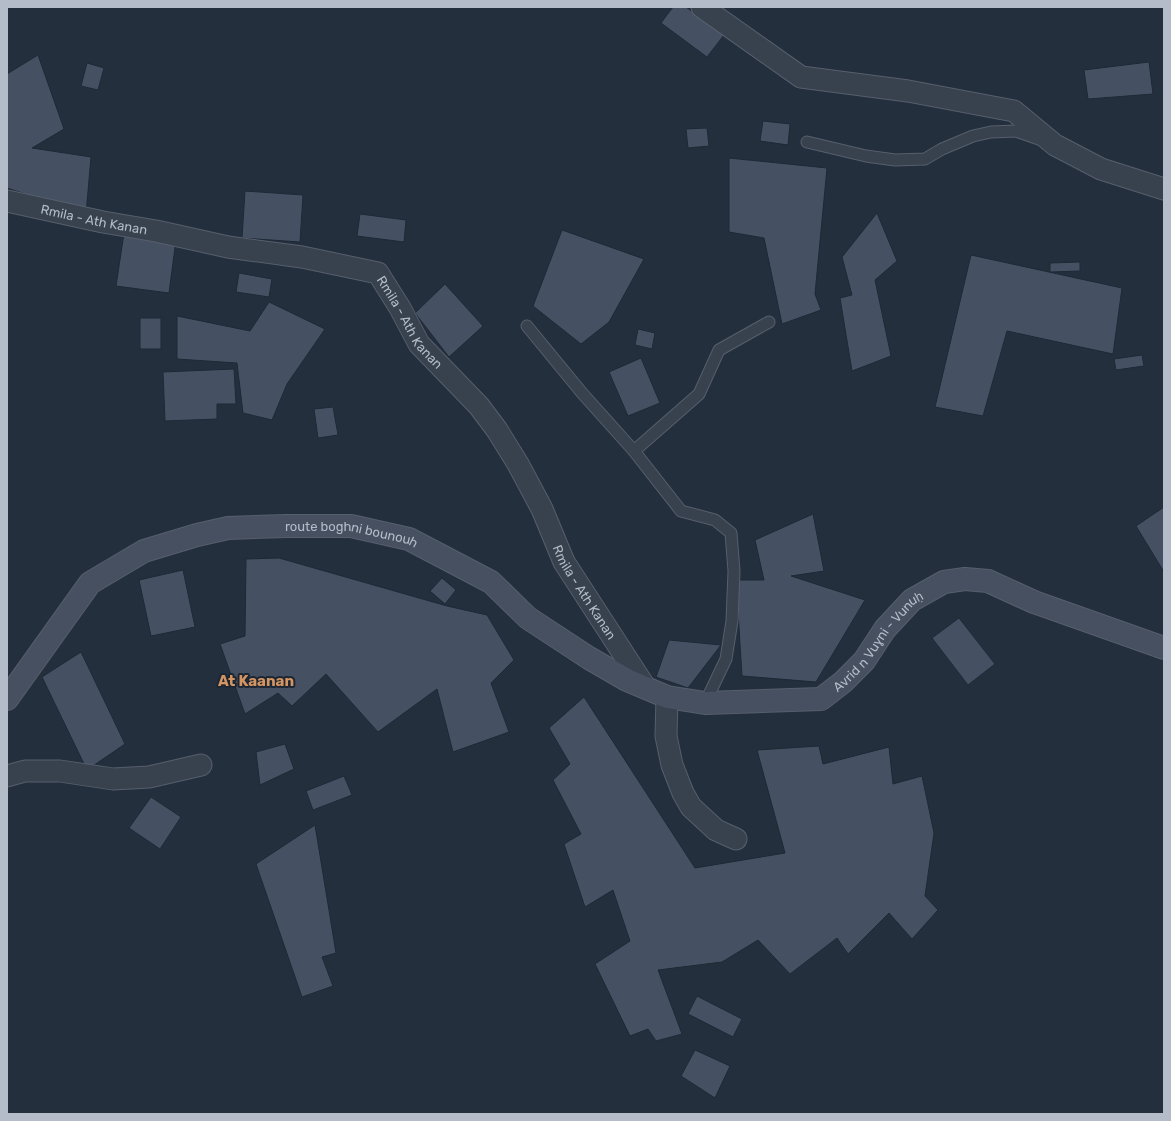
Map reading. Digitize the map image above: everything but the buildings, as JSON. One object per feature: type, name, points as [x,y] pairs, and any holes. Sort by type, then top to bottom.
[{"type":"main road","name":"route boghni bounouh","points":[[7,699],[90,583],[144,551],[197,535],[228,528],[351,526],[409,539],[491,582],[528,618],[589,658]]},
{"type":"main road","name":"Avrid n Vuɣni - Vunuḥ","points":[[589,658],[627,680],[667,697],[705,702],[821,699],[843,682],[864,661],[885,629],[912,600],[944,582],[965,579],[988,581],[1034,602],[1164,648]]},
{"type":"street","points":[[702,7],[800,77],[908,91],[1014,111],[1055,145],[1101,169],[1164,189]]},
{"type":"street","name":"Rmila - Ath Kanan","points":[[7,201],[103,222],[228,246],[302,257],[378,273],[400,308],[419,344],[479,406],[497,430],[518,464],[542,509],[564,562],[645,687]]},
{"type":"street","points":[[667,697],[666,736],[672,765],[683,793],[691,807],[716,830],[736,839]]},
{"type":"street","points":[[7,776],[26,771],[60,771],[113,779],[149,778],[201,766]]},
{"type":"lane","points":[[807,142],[866,156],[895,160],[925,159],[942,149],[973,136],[991,132],[1016,131],[1055,145]]},
{"type":"lane","points":[[634,451],[699,394],[719,350],[769,322]]},
{"type":"lane","points":[[528,326],[582,393],[634,451],[682,511],[715,520],[731,533],[734,571],[732,621],[726,659],[705,702]]},
{"type":"district","name":"At Kaanan","points":[[256,681]]}]
